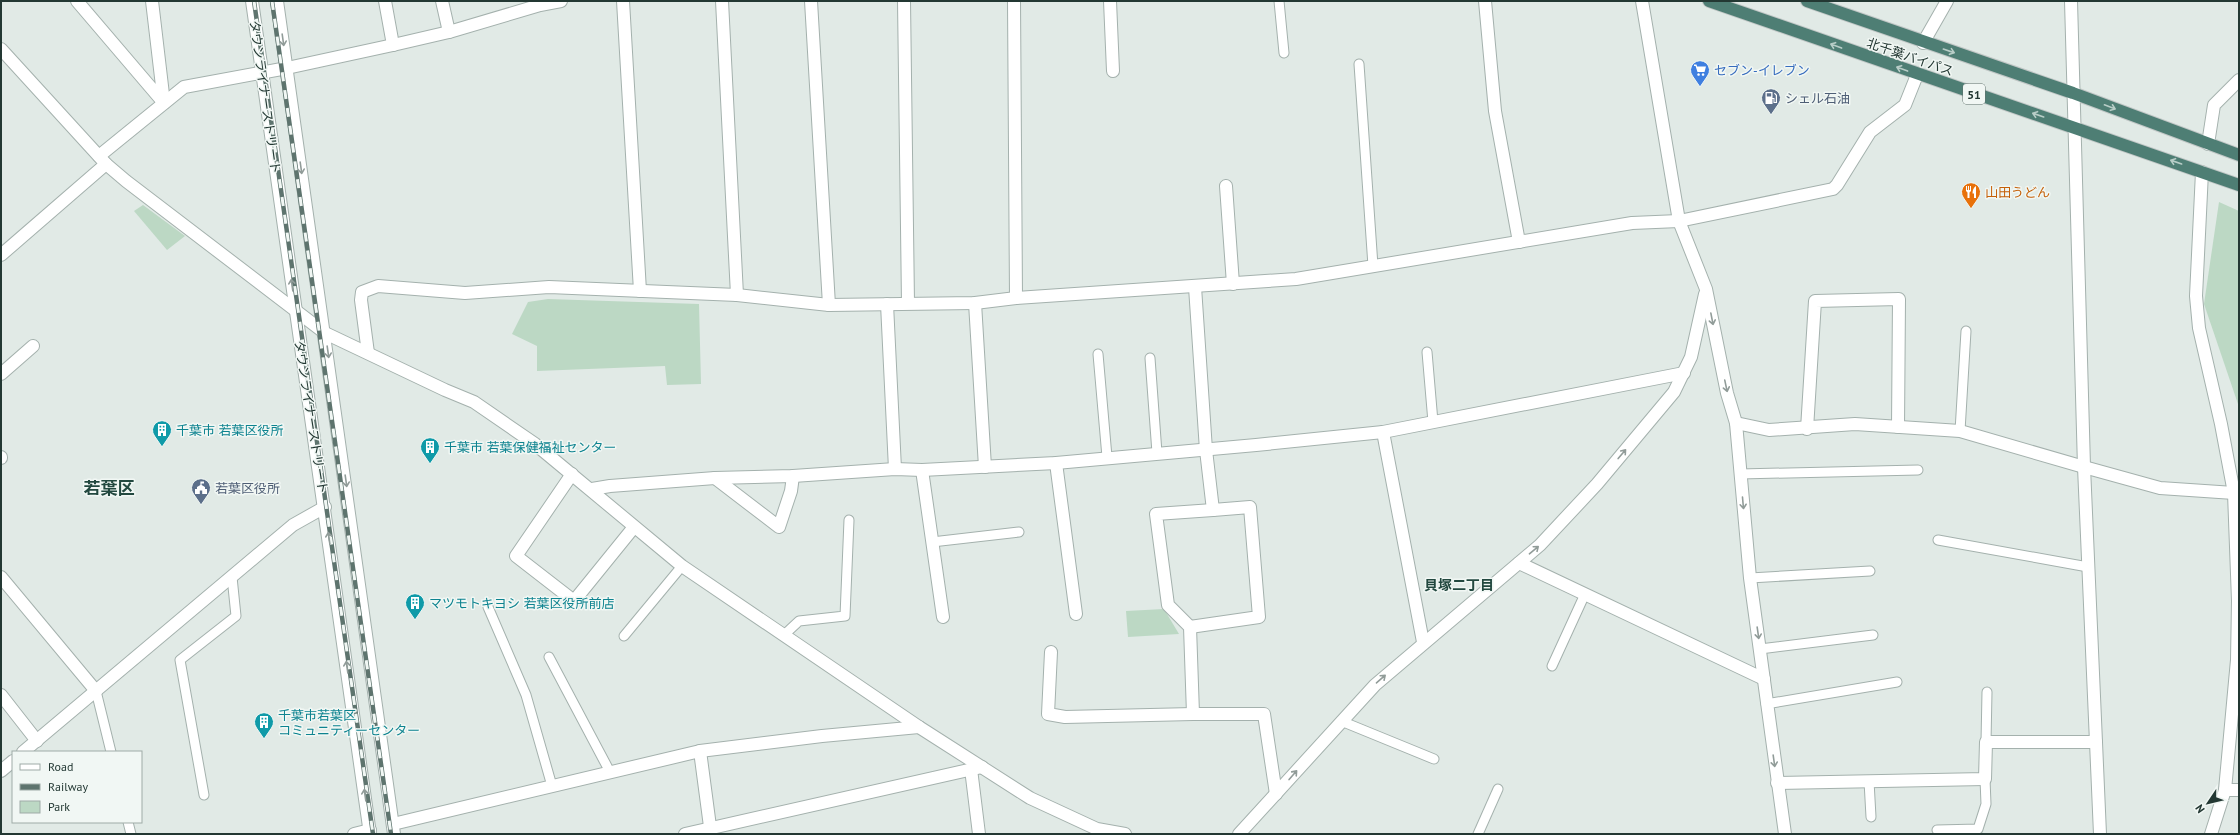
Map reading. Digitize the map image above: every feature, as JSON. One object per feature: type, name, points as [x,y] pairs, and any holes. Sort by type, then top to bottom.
[{"type":"highway","name":"北千葉バイパス","points":[[1709,1],[1918,75],[2239,185]]},
{"type":"highway","name":"北千葉バイパス","points":[[1807,1],[1923,43],[2074,93],[2239,155]]},
{"type":"street","points":[[77,1],[164,104]]},
{"type":"street","points":[[152,1],[164,104]]},
{"type":"street","name":"タウンライナーストリート","points":[[252,1],[370,832]]},
{"type":"street","name":"タウンライナーストリート","points":[[277,1],[394,829]]},
{"type":"street","points":[[385,1],[393,45]]},
{"type":"street","points":[[442,1],[449,32]]},
{"type":"street","points":[[1,255],[102,160],[184,87],[287,68],[393,45],[449,32],[539,3],[561,1]]},
{"type":"street","points":[[623,1],[640,291]]},
{"type":"street","points":[[722,1],[737,295]]},
{"type":"street","points":[[811,1],[829,305]]},
{"type":"street","points":[[904,1],[908,303]]},
{"type":"street","points":[[1014,1],[1016,298]]},
{"type":"street","points":[[1110,1],[1113,71]]},
{"type":"street","points":[[1485,1],[1495,111],[1519,242]]},
{"type":"street","points":[[1642,1],[1679,221],[1706,289],[1727,393],[1736,423],[1750,578],[1766,704],[1785,834]]},
{"type":"street","points":[[1923,43],[1947,1]]},
{"type":"street","points":[[2071,1],[2084,467],[2100,834]]},
{"type":"street","points":[[1,48],[102,160],[126,181],[325,333],[445,390],[474,402],[535,444],[592,489],[634,527],[682,566],[977,768],[1030,798],[1097,829],[1125,834]]},
{"type":"street","points":[[368,353],[361,300],[362,292],[378,286],[465,293],[549,287],[737,295],[829,305],[975,303],[1016,298],[1296,279],[1632,223],[1679,221],[1833,189],[1870,132],[1905,105],[1918,75]]},
{"type":"street","points":[[2208,144],[2214,104],[2239,80]]},
{"type":"street","points":[[2202,172],[2196,296],[2199,328],[2222,424],[2234,493],[2238,615],[2236,706],[2225,790],[2211,834]]},
{"type":"street","points":[[1226,186],[1233,284]]},
{"type":"street","points":[[1195,287],[1206,450],[1213,510]]},
{"type":"street","points":[[1238,834],[1375,685],[1423,642],[1540,545],[1597,484],[1674,392],[1691,357],[1706,289]]},
{"type":"street","points":[[1807,429],[1815,301],[1899,299],[1898,427]]},
{"type":"street","points":[[975,303],[985,466]]},
{"type":"street","points":[[887,304],[895,469]]},
{"type":"street","points":[[1,374],[33,346]]},
{"type":"street","points":[[592,489],[610,486],[715,478],[793,476],[895,469],[922,470],[1056,463],[1157,453],[1206,450],[1383,432],[1684,373]]},
{"type":"street","points":[[1736,423],[1769,430],[1807,429],[1855,424],[1960,431],[2160,488],[2234,493]]},
{"type":"street","points":[[1383,432],[1423,642]]},
{"type":"street","points":[[1056,463],[1076,614]]},
{"type":"street","points":[[922,470],[942,617]]},
{"type":"street","points":[[572,474],[516,556],[574,601],[634,527]]},
{"type":"street","points":[[715,478],[779,528],[791,491],[793,476]]},
{"type":"street","points":[[24,751],[232,578],[293,525],[325,507]]},
{"type":"street","points":[[1190,627],[1259,617],[1250,507],[1156,514],[1168,605],[1190,627],[1193,714]]},
{"type":"street","points":[[1518,563],[1764,679]]},
{"type":"street","points":[[1,577],[96,691]]},
{"type":"street","points":[[1051,652],[1048,714],[1065,718],[1193,714],[1264,714],[1276,794]]},
{"type":"street","points":[[1,695],[37,741]]},
{"type":"street","points":[[394,829],[552,786],[700,752],[822,736],[919,727]]},
{"type":"street","points":[[1777,783],[1985,779],[1986,742],[2096,742]]},
{"type":"street","points":[[700,752],[710,831]]},
{"type":"street","points":[[1,771],[12,762]]},
{"type":"street","points":[[685,834],[710,831],[977,768]]},
{"type":"street","points":[[977,768],[979,834]]},
{"type":"street","points":[[2225,790],[2239,790]]},
{"type":"street","points":[[354,834],[370,832]]},
{"type":"lane","points":[[1279,1],[1284,53]]},
{"type":"lane","points":[[1359,64],[1373,266]]},
{"type":"lane","points":[[1960,431],[1966,331]]},
{"type":"lane","points":[[1427,352],[1432,422]]},
{"type":"lane","points":[[1098,354],[1107,458]]},
{"type":"lane","points":[[1150,358],[1157,453]]},
{"type":"lane","points":[[1740,474],[1918,470]]},
{"type":"lane","points":[[784,635],[799,621],[844,616],[849,520]]},
{"type":"lane","points":[[932,542],[1019,532]]},
{"type":"lane","points":[[1938,540],[2088,567]]},
{"type":"lane","points":[[624,636],[682,566]]},
{"type":"lane","points":[[1750,578],[1870,571]]},
{"type":"lane","points":[[204,795],[180,660],[236,616],[232,578]]},
{"type":"lane","points":[[1552,666],[1584,594]]},
{"type":"lane","points":[[488,607],[526,696],[552,786]]},
{"type":"lane","points":[[1760,649],[1873,635]]},
{"type":"lane","points":[[549,657],[610,772]]},
{"type":"lane","points":[[1766,704],[1897,682]]},
{"type":"lane","points":[[96,691],[111,751]]},
{"type":"lane","points":[[1986,742],[1987,692]]},
{"type":"lane","points":[[1341,721],[1434,759]]},
{"type":"lane","points":[[1937,830],[1978,829],[1986,804],[1985,779]]},
{"type":"lane","points":[[1869,781],[1871,817]]},
{"type":"lane","points":[[1478,834],[1498,789]]},
{"type":"lane","points":[[128,823],[131,834]]},
{"type":"green space","points":[[2219,202],[2239,211],[2239,407],[2204,304]]},
{"type":"green space","points":[[143,205],[185,236],[167,250],[134,211]]},
{"type":"green space","points":[[548,299],[699,304],[701,384],[667,385],[665,366],[537,371],[537,346],[512,334],[528,302]]},
{"type":"green space","points":[[1164,609],[1179,634],[1128,637],[1126,611]]},
{"type":"railway","points":[[254,1],[373,834]]},
{"type":"railway","points":[[272,1],[391,834]]},
{"type":"place","name":"セブン-イレブン","points":[[1700,87]]},
{"type":"place","name":"シェル石油","points":[[1771,115]]},
{"type":"place","name":"山田うどん","points":[[1971,209]]},
{"type":"place","name":"千葉市 若葉区役所","points":[[162,447]]},
{"type":"place","name":"千葉市 若葉保健福祉センター","points":[[430,464]]},
{"type":"place","name":"若葉区役所","points":[[201,505]]},
{"type":"place","name":"マツモトキヨシ 若葉区役所前店","points":[[415,620]]},
{"type":"place","name":"千葉市若葉区 コミュニティーセンター","points":[[264,739]]},
{"type":"district","name":"若葉区","points":[[109,488]]},
{"type":"district","name":"貝塚二丁目","points":[[1459,585]]}]
